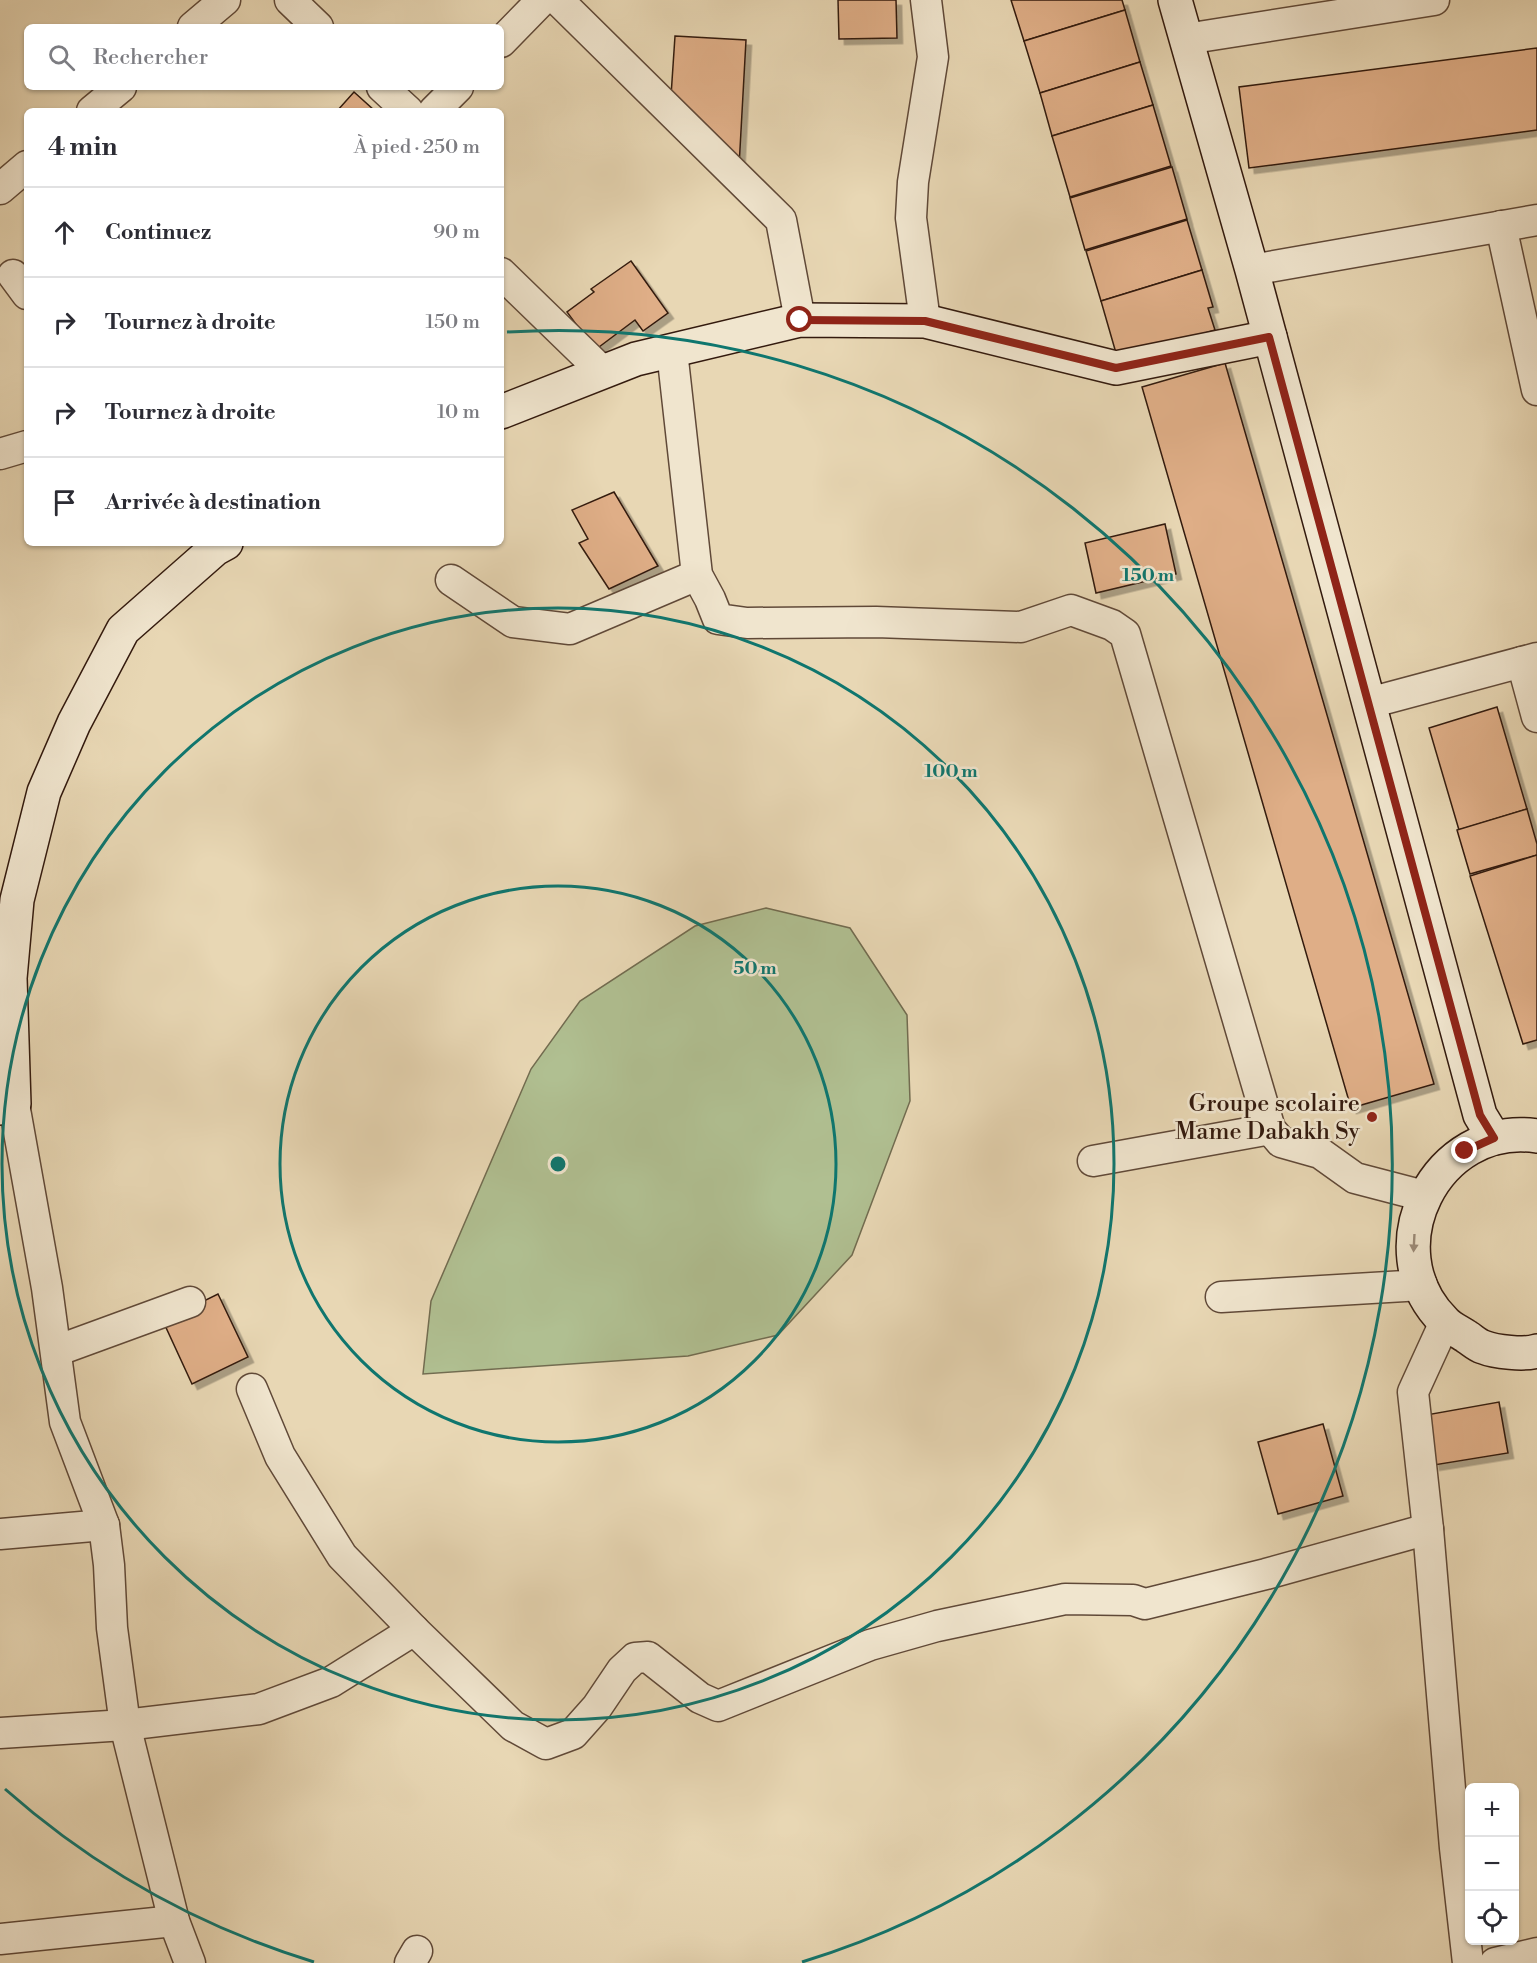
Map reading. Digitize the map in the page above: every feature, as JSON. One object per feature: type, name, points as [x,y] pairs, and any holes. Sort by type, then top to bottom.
[{"type":"street","points":[[197,24],[225,0]]},
{"type":"street","points":[[290,0],[315,24]]},
{"type":"street","points":[[504,39],[542,0]]},
{"type":"street","points":[[558,0],[781,220],[800,320]]},
{"type":"street","points":[[925,321],[910,218],[913,182],[933,57],[926,0]]},
{"type":"street","points":[[1175,0],[1252,270],[1480,1115],[1494,1138]]},
{"type":"street","points":[[1186,39],[1434,0]]},
{"type":"street","points":[[385,90],[405,108]]},
{"type":"street","points":[[437,108],[455,90]]},
{"type":"street","points":[[0,189],[24,169]]},
{"type":"street","points":[[1252,270],[1537,220]]},
{"type":"street","points":[[1501,226],[1537,390]]},
{"type":"street","points":[[504,276],[603,372]]},
{"type":"street","points":[[504,411],[636,359],[800,320],[925,321],[1116,368],[1269,337]]},
{"type":"street","points":[[672,351],[697,575],[718,619],[747,623],[876,622],[1021,627],[1071,610],[1112,624],[1125,634],[1270,1129],[1281,1142],[1320,1153],[1354,1178],[1424,1196]]},
{"type":"street","points":[[0,454],[24,447]]},
{"type":"street","points":[[190,1963],[174,1921],[125,1725],[112,1628],[109,1565],[104,1525],[65,1422],[47,1288],[7,1106],[5,981],[17,900],[44,792],[74,723],[123,630],[216,546]]},
{"type":"street","points":[[451,580],[513,622],[570,629],[697,575]]},
{"type":"street","points":[[1369,704],[1530,660],[1537,717]]},
{"type":"street","points":[[1093,1161],[1270,1129]]},
{"type":"street","points":[[1537,1136],[1525,1134],[1494,1138],[1465,1151],[1442,1170],[1424,1196],[1416,1223],[1413,1250],[1418,1277],[1429,1301],[1445,1322],[1483,1347],[1528,1354],[1537,1351]]},
{"type":"street","points":[[1221,1297],[1422,1285]]},
{"type":"street","points":[[56,1351],[190,1302]]},
{"type":"street","points":[[1445,1322],[1413,1392],[1428,1529],[1455,1848],[1468,1963]]},
{"type":"street","points":[[252,1389],[280,1456],[342,1556],[513,1726],[546,1744],[573,1734],[597,1707],[622,1670],[635,1658],[648,1657],[700,1698],[718,1706],[870,1645],[937,1626],[1065,1599],[1133,1600],[1145,1604],[1266,1574],[1428,1529]]},
{"type":"street","points":[[0,1534],[104,1525]]},
{"type":"street","points":[[0,1733],[125,1725],[259,1709],[332,1682],[414,1630]]},
{"type":"street","points":[[0,1939],[174,1921]]},
{"type":"street","points":[[1495,1963],[1537,1953]]},
{"type":"green space","points":[[766,908],[850,928],[907,1015],[910,1101],[852,1255],[778,1335],[688,1356],[423,1374],[431,1301],[531,1069],[580,1001],[695,926]]},
{"type":"building","points":[[838,0],[896,0],[897,38],[839,39]]},
{"type":"building","points":[[1011,0],[1122,0],[1125,10],[1024,41]]},
{"type":"building","points":[[1125,10],[1140,62],[1040,93],[1024,41]]},
{"type":"building","points":[[675,36],[746,40],[739,167],[671,96]]},
{"type":"building","points":[[1537,48],[1537,130],[1249,168],[1239,87]]},
{"type":"building","points":[[1140,62],[1153,105],[1052,136],[1040,93]]},
{"type":"building","points":[[354,92],[372,108],[340,108]]},
{"type":"building","points":[[1153,105],[1171,166],[1070,197],[1052,136]]},
{"type":"building","points":[[1172,167],[1187,219],[1085,250],[1070,198]]},
{"type":"building","points":[[1187,220],[1202,270],[1101,301],[1086,251]]},
{"type":"building","points":[[631,261],[668,313],[643,331],[635,320],[595,350],[567,312],[594,292],[591,289]]},
{"type":"building","points":[[1202,270],[1213,307],[1208,308],[1215,330],[1118,360],[1101,301]]},
{"type":"building","points":[[1225,363],[1434,1084],[1351,1108],[1142,387]]},
{"type":"building","points":[[614,492],[658,566],[609,589],[579,543],[588,539],[572,510]]},
{"type":"building","points":[[1165,524],[1176,574],[1096,593],[1085,543]]},
{"type":"building","points":[[1497,707],[1527,809],[1459,830],[1429,728]]},
{"type":"building","points":[[1527,809],[1537,844],[1537,855],[1470,874],[1457,830]]},
{"type":"building","points":[[1537,855],[1537,1040],[1523,1044],[1470,876]]},
{"type":"building","points":[[218,1294],[248,1357],[192,1384],[163,1321]]},
{"type":"building","points":[[1499,1402],[1508,1453],[1434,1465],[1426,1415]]},
{"type":"building","points":[[1323,1424],[1343,1496],[1278,1514],[1258,1442]]},
{"type":"place","name":"Groupe scolaire Mame Dabakh Sy","points":[[1372,1117]]},
{"type":"route","points":[[800,320],[925,321],[1116,368],[1269,337],[1480,1115],[1494,1138],[1465,1151]]}]
